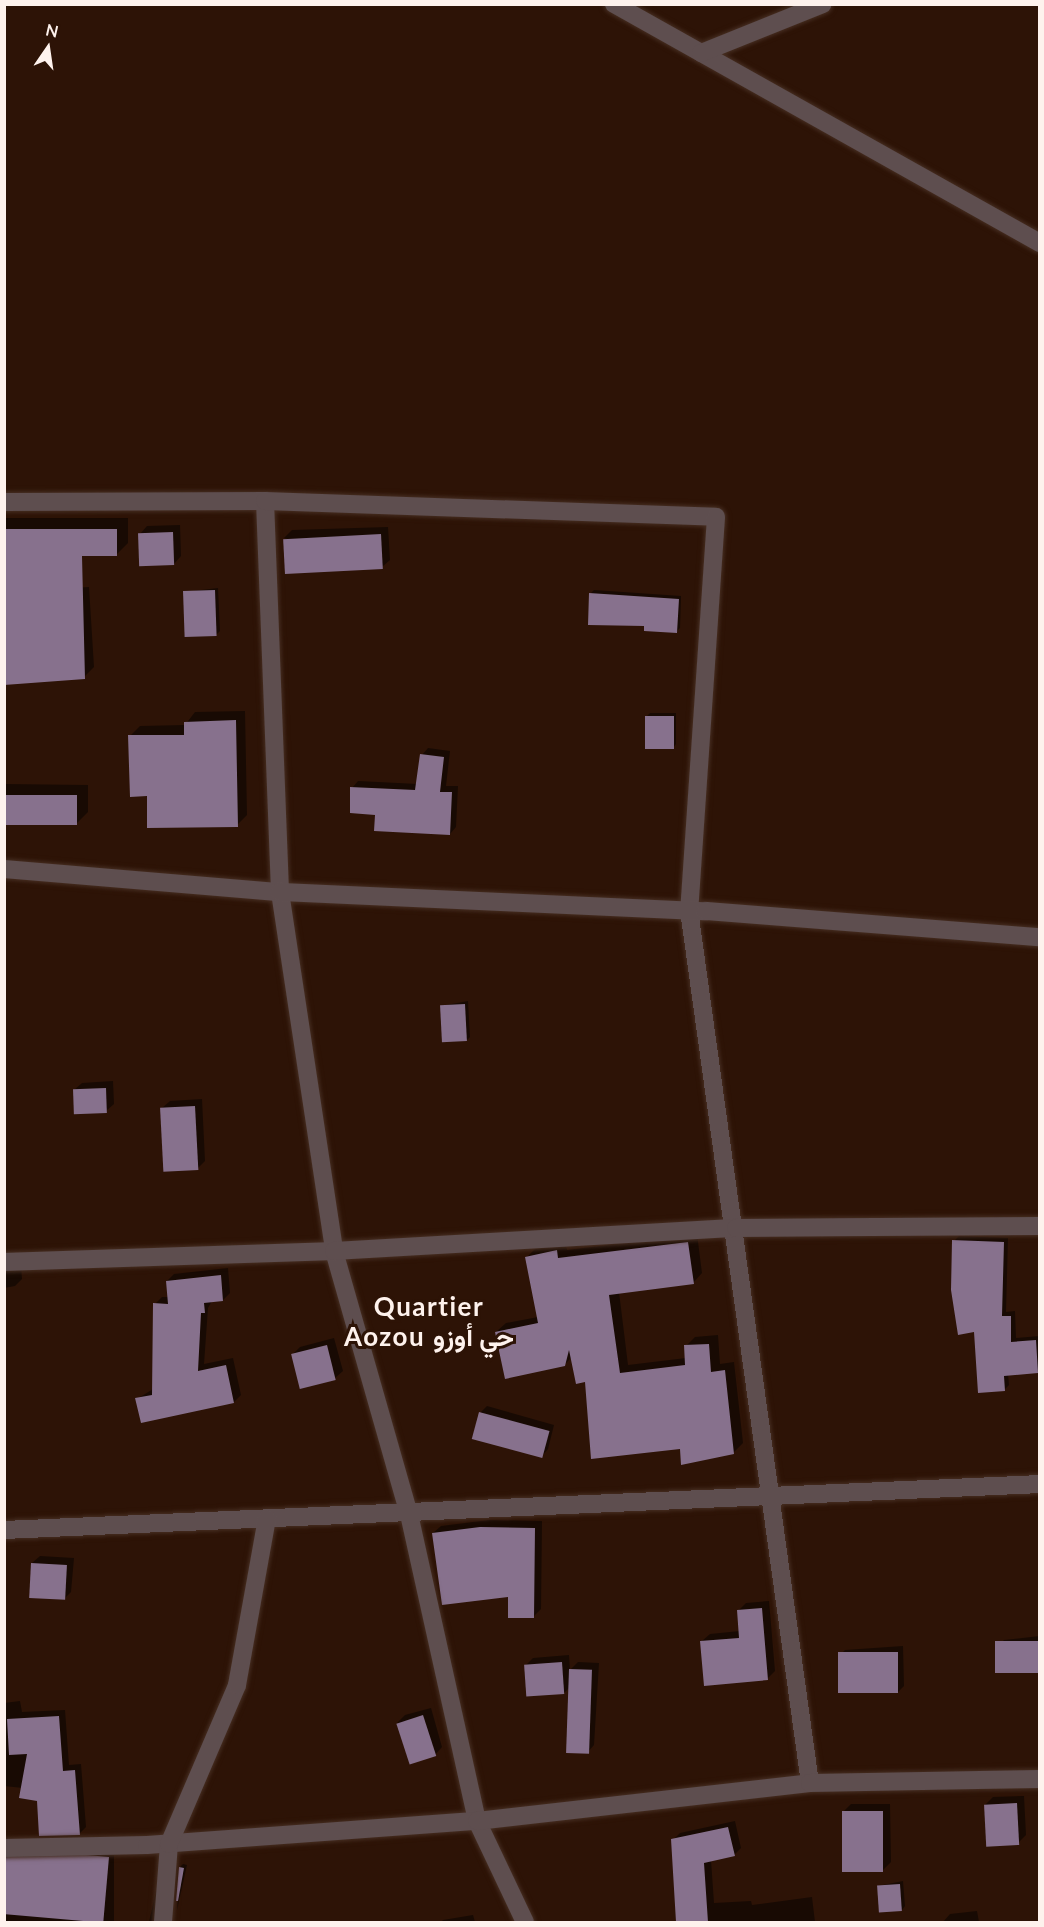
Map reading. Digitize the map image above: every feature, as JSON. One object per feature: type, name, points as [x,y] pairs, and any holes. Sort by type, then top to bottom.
[{"type":"street","points":[[614,4],[1040,243]]},
{"type":"street","points":[[701,53],[823,4]]},
{"type":"street","points":[[265,501],[280,892],[334,1251],[409,1514],[477,1821],[525,1923]]},
{"type":"street","points":[[4,502],[265,501],[717,517],[689,910],[736,1228],[769,1496],[810,1784]]},
{"type":"street","points":[[4,869],[280,892],[689,910],[1040,937]]},
{"type":"street","points":[[4,1262],[334,1251],[736,1228],[1040,1226]]},
{"type":"street","points":[[4,1530],[409,1514],[1040,1484]]},
{"type":"street","points":[[163,1923],[169,1844],[237,1685],[267,1519]]},
{"type":"street","points":[[4,1848],[169,1844],[477,1821],[810,1784],[1040,1779]]},
{"type":"building","points":[[4,529],[117,529],[117,556],[82,556],[85,679],[4,685]]},
{"type":"building","points":[[173,532],[174,565],[139,566],[138,533]]},
{"type":"building","points":[[381,534],[383,569],[285,574],[283,539]]},
{"type":"building","points":[[215,590],[217,636],[185,637],[183,591]]},
{"type":"building","points":[[589,593],[679,599],[677,633],[644,631],[644,626],[588,625]]},
{"type":"building","points":[[645,716],[674,716],[674,749],[645,749]]},
{"type":"building","points":[[236,720],[238,827],[147,828],[147,796],[130,797],[128,735],[184,735],[184,722]]},
{"type":"building","points":[[420,754],[444,757],[440,792],[452,792],[450,835],[374,831],[375,815],[350,813],[350,787],[415,790]]},
{"type":"building","points":[[4,795],[77,795],[77,825],[4,825]]},
{"type":"building","points":[[465,1004],[467,1041],[442,1042],[440,1005]]},
{"type":"building","points":[[106,1088],[107,1113],[74,1114],[73,1089]]},
{"type":"building","points":[[195,1106],[198,1170],[163,1172],[160,1108]]},
{"type":"building","points":[[952,1240],[1004,1242],[1002,1316],[1011,1316],[1011,1342],[1036,1340],[1038,1373],[1004,1376],[1005,1391],[978,1393],[974,1332],[958,1335],[951,1290]]},
{"type":"building","points":[[688,1242],[694,1284],[609,1295],[620,1373],[685,1365],[684,1345],[709,1344],[711,1372],[725,1370],[734,1454],[681,1465],[680,1449],[591,1459],[585,1382],[576,1384],[569,1350],[565,1366],[505,1379],[495,1332],[538,1323],[525,1257],[557,1250],[558,1258]]},
{"type":"building","points":[[221,1275],[223,1301],[204,1303],[205,1313],[201,1313],[198,1371],[226,1365],[234,1403],[141,1423],[135,1398],[152,1395],[153,1303],[168,1304],[166,1281]]},
{"type":"building","points":[[327,1345],[336,1380],[300,1389],[291,1354]]},
{"type":"building","points":[[479,1412],[550,1431],[542,1458],[472,1439]]},
{"type":"building","points":[[480,1527],[535,1528],[534,1618],[508,1618],[508,1597],[442,1605],[432,1533]]},
{"type":"building","points":[[31,1563],[67,1565],[65,1600],[29,1598]]},
{"type":"building","points":[[762,1608],[768,1680],[704,1686],[700,1641],[739,1638],[737,1610]]},
{"type":"building","points":[[995,1641],[1040,1641],[1040,1673],[995,1673]]},
{"type":"building","points":[[838,1652],[898,1652],[898,1693],[838,1693]]},
{"type":"building","points":[[562,1662],[564,1694],[526,1697],[524,1665]]},
{"type":"building","points":[[569,1669],[592,1670],[589,1754],[566,1753]]},
{"type":"building","points":[[423,1715],[436,1756],[410,1765],[396,1724]]},
{"type":"building","points":[[59,1716],[63,1771],[75,1770],[80,1835],[39,1836],[37,1801],[19,1798],[27,1754],[9,1755],[7,1719]]},
{"type":"building","points":[[1017,1803],[1019,1845],[986,1847],[984,1805]]},
{"type":"building","points":[[842,1811],[883,1811],[883,1872],[842,1872]]},
{"type":"building","points":[[728,1827],[735,1856],[704,1863],[708,1922],[676,1922],[671,1839]]},
{"type":"building","points":[[4,1848],[109,1857],[103,1922],[4,1914]]},
{"type":"building","points":[[179,1867],[184,1868],[178,1901],[176,1901]]},
{"type":"building","points":[[900,1884],[902,1911],[879,1913],[877,1886]]},
{"type":"district","name":"Quartier Aozou حي أوزو","points":[[429,1322]]}]
